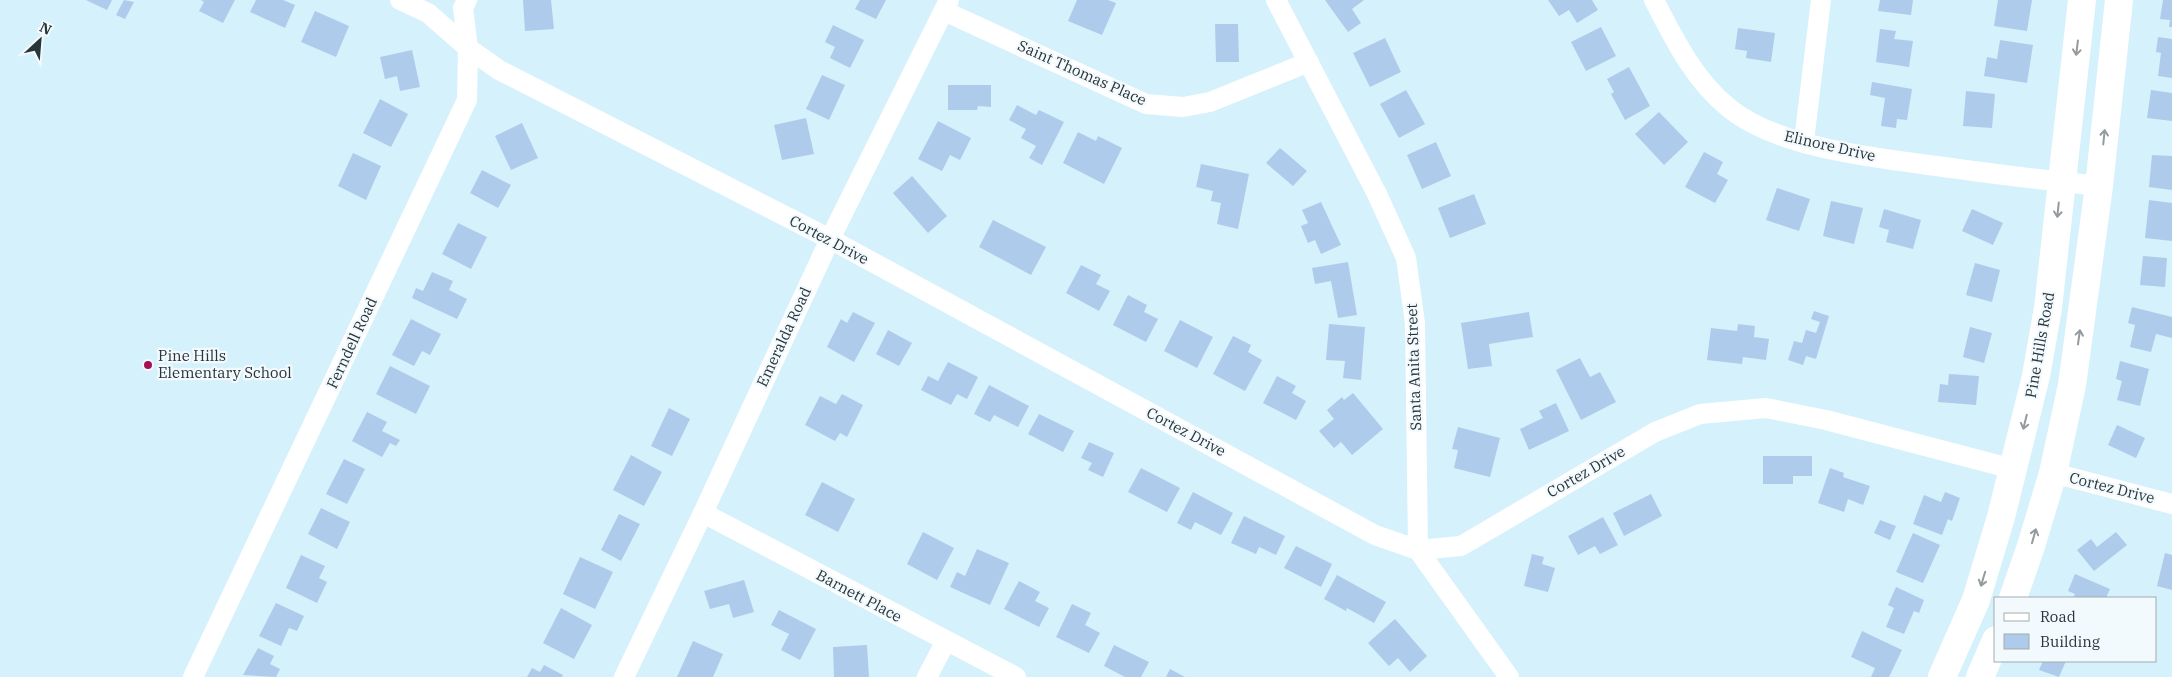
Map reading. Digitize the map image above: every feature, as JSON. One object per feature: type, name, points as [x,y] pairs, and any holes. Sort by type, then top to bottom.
[{"type":"main road","name":"Pine Hills Road","points":[[1942,677],[1976,600],[2001,518],[2039,361],[2048,308],[2082,0]]},
{"type":"main road","points":[[2013,597],[2053,473],[2072,385],[2099,186],[2119,0]]},
{"type":"main road","points":[[1980,677],[1994,645]]},
{"type":"street","name":"Cortez Drive","points":[[400,0],[428,13],[468,48],[499,70],[830,239],[1375,535],[1418,550],[1461,546],[1655,432],[1700,414],[1766,408],[1826,420],[2013,469]]},
{"type":"street","name":"Ferndell Road","points":[[193,677],[466,100],[468,48],[463,8],[467,0]]},
{"type":"street","name":"Santa Anita Street","points":[[1276,0],[1377,194],[1406,258],[1415,323],[1418,550]]},
{"type":"street","name":"Elinore Drive","points":[[1654,0],[1693,71],[1729,108],[1767,131],[1853,155],[2099,186]]},
{"type":"street","points":[[1804,141],[1821,0]]},
{"type":"street","name":"Saint Thomas Place","points":[[947,5],[1146,104],[1183,106],[1210,102],[1309,62]]},
{"type":"street","name":"Emeralda Road","points":[[624,677],[703,514],[830,239],[947,5]]},
{"type":"street","name":"Cortez Drive","points":[[2053,473],[2172,504]]},
{"type":"street","name":"Barnett Place","points":[[703,514],[1016,677]]},
{"type":"street","points":[[1418,550],[1509,677]]},
{"type":"street","points":[[927,677],[946,641]]},
{"type":"building","points":[[86,0],[112,0],[107,10]]},
{"type":"building","points":[[124,0],[134,2],[125,19],[116,15]]},
{"type":"building","points":[[201,0],[235,0],[223,23],[199,11],[204,2]]},
{"type":"building","points":[[256,0],[283,0],[295,5],[285,28],[250,12]]},
{"type":"building","points":[[523,0],[551,0],[554,29],[525,31]]},
{"type":"building","points":[[860,0],[886,0],[876,19],[855,9]]},
{"type":"building","points":[[1077,0],[1108,0],[1116,3],[1102,35],[1068,21]]},
{"type":"building","points":[[1325,0],[1364,0],[1352,9],[1361,23],[1348,32]]},
{"type":"building","points":[[1548,0],[1592,0],[1598,10],[1577,23],[1569,10],[1559,16]]},
{"type":"building","points":[[1880,0],[1913,0],[1911,15],[1878,11]]},
{"type":"building","points":[[1998,0],[2032,0],[2027,31],[1994,26]]},
{"type":"building","points":[[2163,0],[2172,0],[2172,27],[2169,27],[2170,20],[2160,19]]},
{"type":"building","points":[[315,11],[349,26],[336,57],[301,42]]},
{"type":"building","points":[[1215,24],[1238,24],[1239,62],[1216,62]]},
{"type":"building","points":[[833,25],[864,40],[850,68],[830,58],[835,47],[825,42]]},
{"type":"building","points":[[1601,27],[1616,56],[1586,71],[1571,42]]},
{"type":"building","points":[[1738,28],[1775,33],[1771,62],[1746,58],[1747,51],[1735,49]]},
{"type":"building","points":[[1880,29],[1896,31],[1894,39],[1913,41],[1909,67],[1876,62]]},
{"type":"building","points":[[2158,37],[2172,39],[2172,78],[2158,76],[2161,53],[2156,52]]},
{"type":"building","points":[[1385,38],[1401,72],[1370,87],[1353,53]]},
{"type":"building","points":[[2000,40],[2033,45],[2027,83],[1984,76],[1987,57],[1997,59]]},
{"type":"building","points":[[412,50],[420,87],[400,91],[397,76],[385,79],[380,57]]},
{"type":"building","points":[[1629,67],[1650,106],[1625,120],[1611,94],[1614,92],[1607,79]]},
{"type":"building","points":[[822,75],[845,85],[829,120],[806,109]]},
{"type":"building","points":[[1872,82],[1912,89],[1907,120],[1897,119],[1896,128],[1881,126],[1885,98],[1870,95]]},
{"type":"building","points":[[948,85],[991,85],[991,107],[978,106],[977,110],[948,110]]},
{"type":"building","points":[[1406,90],[1425,124],[1399,138],[1380,104]]},
{"type":"building","points":[[2151,90],[2172,93],[2172,121],[2147,118]]},
{"type":"building","points":[[1966,91],[1995,94],[1992,128],[1963,126]]},
{"type":"building","points":[[380,99],[408,114],[391,147],[363,133]]},
{"type":"building","points":[[1017,105],[1036,115],[1039,110],[1064,122],[1042,165],[1029,158],[1036,146],[1021,138],[1026,129],[1009,120]]},
{"type":"building","points":[[1659,112],[1688,142],[1664,165],[1635,134]]},
{"type":"building","points":[[806,118],[814,154],[782,160],[774,125]]},
{"type":"building","points":[[938,121],[971,138],[960,160],[950,155],[942,171],[918,159]]},
{"type":"building","points":[[522,123],[538,158],[511,170],[495,136]]},
{"type":"building","points":[[1078,132],[1096,141],[1098,136],[1122,148],[1104,184],[1063,163]]},
{"type":"building","points":[[1436,142],[1451,176],[1422,189],[1407,155]]},
{"type":"building","points":[[1280,148],[1307,171],[1293,186],[1266,163]]},
{"type":"building","points":[[1704,152],[1723,162],[1717,174],[1728,180],[1715,203],[1685,187]]},
{"type":"building","points":[[353,153],[381,166],[366,200],[338,186]]},
{"type":"building","points":[[2152,155],[2172,156],[2172,190],[2149,187]]},
{"type":"building","points":[[1201,164],[1249,174],[1238,229],[1217,224],[1221,203],[1211,201],[1213,191],[1196,187]]},
{"type":"building","points":[[482,170],[511,185],[498,208],[470,193]]},
{"type":"building","points":[[912,176],[947,216],[928,233],[893,193]]},
{"type":"building","points":[[1777,188],[1810,199],[1799,231],[1766,220]]},
{"type":"building","points":[[1474,194],[1486,224],[1450,238],[1438,208]]},
{"type":"building","points":[[2149,200],[2172,203],[2172,241],[2145,238]]},
{"type":"building","points":[[1831,201],[1863,208],[1854,244],[1823,236]]},
{"type":"building","points":[[1321,202],[1341,245],[1321,254],[1315,240],[1308,243],[1301,226],[1308,223],[1302,210]]},
{"type":"building","points":[[1884,209],[1921,220],[1913,249],[1886,242],[1889,230],[1879,227]]},
{"type":"building","points":[[1972,209],[2003,223],[1993,245],[1962,231]]},
{"type":"building","points":[[993,220],[1046,247],[1031,275],[979,247]]},
{"type":"building","points":[[458,223],[487,237],[471,269],[442,254]]},
{"type":"building","points":[[2143,256],[2167,258],[2165,287],[2140,285]]},
{"type":"building","points":[[1348,262],[1357,315],[1338,318],[1331,281],[1315,284],[1312,268]]},
{"type":"building","points":[[1975,263],[2000,270],[1992,302],[1966,295]]},
{"type":"building","points":[[1081,265],[1101,275],[1096,284],[1110,291],[1099,311],[1066,293]]},
{"type":"building","points":[[432,272],[453,281],[449,290],[467,299],[457,319],[412,298],[416,288],[423,291]]},
{"type":"building","points":[[1128,295],[1147,305],[1144,312],[1158,319],[1146,342],[1113,325]]},
{"type":"building","points":[[2132,307],[2172,317],[2172,338],[2156,334],[2151,352],[2130,347],[2135,325],[2128,323]]},
{"type":"building","points":[[1814,311],[1829,316],[1816,359],[1806,356],[1803,365],[1788,360],[1794,341],[1802,343],[1806,330],[1816,333],[1820,322],[1811,319]]},
{"type":"building","points":[[853,312],[875,323],[854,362],[827,347],[841,319],[847,323]]},
{"type":"building","points":[[1529,312],[1533,337],[1489,344],[1492,366],[1468,369],[1461,323]]},
{"type":"building","points":[[411,319],[441,334],[430,355],[422,351],[414,366],[392,355]]},
{"type":"building","points":[[1180,320],[1213,337],[1197,368],[1164,351]]},
{"type":"building","points":[[1329,324],[1365,327],[1361,380],[1343,378],[1345,361],[1326,360]]},
{"type":"building","points":[[1738,324],[1755,326],[1754,337],[1769,339],[1766,360],[1743,357],[1742,364],[1707,360],[1711,328],[1737,331]]},
{"type":"building","points":[[1970,327],[1992,333],[1984,363],[1963,357]]},
{"type":"building","points":[[888,330],[912,343],[899,366],[876,354]]},
{"type":"building","points":[[1233,336],[1251,345],[1248,352],[1262,360],[1245,391],[1213,374]]},
{"type":"building","points":[[1580,358],[1590,377],[1600,372],[1616,402],[1581,420],[1556,370]]},
{"type":"building","points":[[2120,361],[2149,369],[2140,406],[2117,400],[2122,381],[2116,379]]},
{"type":"building","points":[[948,362],[978,377],[967,399],[957,394],[951,405],[921,390],[928,376],[938,381]]},
{"type":"building","points":[[390,366],[430,386],[416,414],[376,394]]},
{"type":"building","points":[[1949,374],[1979,376],[1976,405],[1938,402],[1940,384],[1948,385]]},
{"type":"building","points":[[1277,376],[1296,386],[1292,393],[1306,401],[1296,420],[1263,403]]},
{"type":"building","points":[[989,385],[1029,406],[1018,427],[994,415],[990,422],[974,414]]},
{"type":"building","points":[[1353,393],[1383,429],[1352,455],[1341,442],[1334,448],[1319,431],[1334,419],[1327,410],[1342,397],[1344,400]]},
{"type":"building","points":[[842,394],[863,405],[847,437],[840,433],[835,441],[805,425],[820,396],[836,404]]},
{"type":"building","points":[[1556,403],[1569,431],[1529,450],[1520,429],[1543,418],[1539,411]]},
{"type":"building","points":[[669,408],[690,419],[672,456],[651,446]]},
{"type":"building","points":[[367,412],[387,422],[382,431],[400,440],[396,446],[390,443],[382,457],[352,441]]},
{"type":"building","points":[[1039,414],[1074,431],[1063,452],[1028,434]]},
{"type":"building","points":[[2117,425],[2145,438],[2136,458],[2108,445]]},
{"type":"building","points":[[1458,427],[1500,438],[1490,477],[1454,468],[1458,450],[1452,449]]},
{"type":"building","points":[[1089,442],[1114,453],[1103,477],[1088,470],[1092,463],[1081,458]]},
{"type":"building","points":[[631,455],[662,472],[644,506],[613,490]]},
{"type":"building","points":[[1763,456],[1812,456],[1812,476],[1793,476],[1793,484],[1763,484]]},
{"type":"building","points":[[344,459],[365,469],[347,504],[326,494]]},
{"type":"building","points":[[1141,468],[1180,488],[1167,512],[1128,492]]},
{"type":"building","points":[[1830,468],[1844,473],[1843,477],[1870,486],[1863,505],[1848,499],[1844,512],[1818,503]]},
{"type":"building","points":[[822,482],[855,499],[838,532],[805,515]]},
{"type":"building","points":[[1193,492],[1233,513],[1221,535],[1195,522],[1191,530],[1177,523]]},
{"type":"building","points":[[1945,492],[1960,498],[1952,521],[1948,519],[1942,535],[1913,524],[1924,495],[1941,502]]},
{"type":"building","points":[[1651,494],[1662,516],[1624,536],[1613,513]]},
{"type":"building","points":[[321,508],[350,522],[337,549],[308,534]]},
{"type":"building","points":[[619,514],[640,524],[621,561],[601,550]]},
{"type":"building","points":[[1244,516],[1285,536],[1276,555],[1259,547],[1256,554],[1231,543]]},
{"type":"building","points":[[1603,517],[1618,545],[1600,554],[1595,546],[1578,555],[1568,536]]},
{"type":"building","points":[[1880,520],[1896,526],[1890,540],[1874,533]]},
{"type":"building","points":[[923,532],[954,548],[937,580],[907,564]]},
{"type":"building","points":[[2116,532],[2127,545],[2094,571],[2077,550],[2091,539],[2097,547]]},
{"type":"building","points":[[1913,533],[1940,545],[1923,583],[1896,572]]},
{"type":"building","points":[[1296,546],[1332,564],[1321,587],[1284,568]]},
{"type":"building","points":[[977,549],[1009,563],[990,605],[950,587],[957,572],[965,576]]},
{"type":"building","points":[[2165,553],[2172,555],[2172,590],[2157,586]]},
{"type":"building","points":[[1532,554],[1544,557],[1542,564],[1555,568],[1548,592],[1524,586]]},
{"type":"building","points":[[301,555],[325,566],[319,578],[327,582],[317,603],[286,588]]},
{"type":"building","points":[[580,557],[613,572],[595,609],[563,594]]},
{"type":"building","points":[[2075,574],[2110,589],[2106,597],[2074,597],[2075,594],[2068,591]]},
{"type":"building","points":[[1337,575],[1386,602],[1374,623],[1347,608],[1346,611],[1324,599]]},
{"type":"building","points":[[744,580],[754,612],[733,618],[729,604],[710,609],[704,591]]},
{"type":"building","points":[[1019,581],[1040,592],[1035,601],[1049,608],[1039,627],[1004,609]]},
{"type":"building","points":[[1896,587],[1924,600],[1919,613],[1914,611],[1904,634],[1886,627],[1894,608],[1888,605]]},
{"type":"building","points":[[276,603],[304,616],[297,631],[289,628],[281,646],[259,636]]},
{"type":"building","points":[[1072,604],[1091,613],[1085,625],[1100,633],[1089,653],[1056,637]]},
{"type":"building","points":[[561,608],[592,625],[574,659],[543,643]]},
{"type":"building","points":[[779,610],[816,629],[800,660],[781,650],[789,634],[771,625]]},
{"type":"building","points":[[1395,619],[1427,656],[1410,672],[1398,658],[1389,666],[1368,643]]},
{"type":"building","points":[[1862,631],[1902,650],[1889,677],[1871,677],[1875,668],[1851,657]]},
{"type":"building","points":[[693,641],[723,654],[713,677],[677,677]]},
{"type":"building","points":[[867,645],[869,677],[834,677],[833,647]]},
{"type":"building","points":[[1114,645],[1149,662],[1141,677],[1125,677],[1104,666]]},
{"type":"building","points":[[258,648],[274,656],[270,664],[280,669],[276,677],[243,675]]},
{"type":"building","points":[[2043,662],[2066,662],[2059,677],[2039,670]]},
{"type":"building","points":[[544,665],[563,675],[562,677],[527,677],[532,668],[540,672]]},
{"type":"building","points":[[1170,669],[1185,677],[1166,677]]},
{"type":"place","name":"Pine Hills Elementary School","points":[[148,365]]}]
